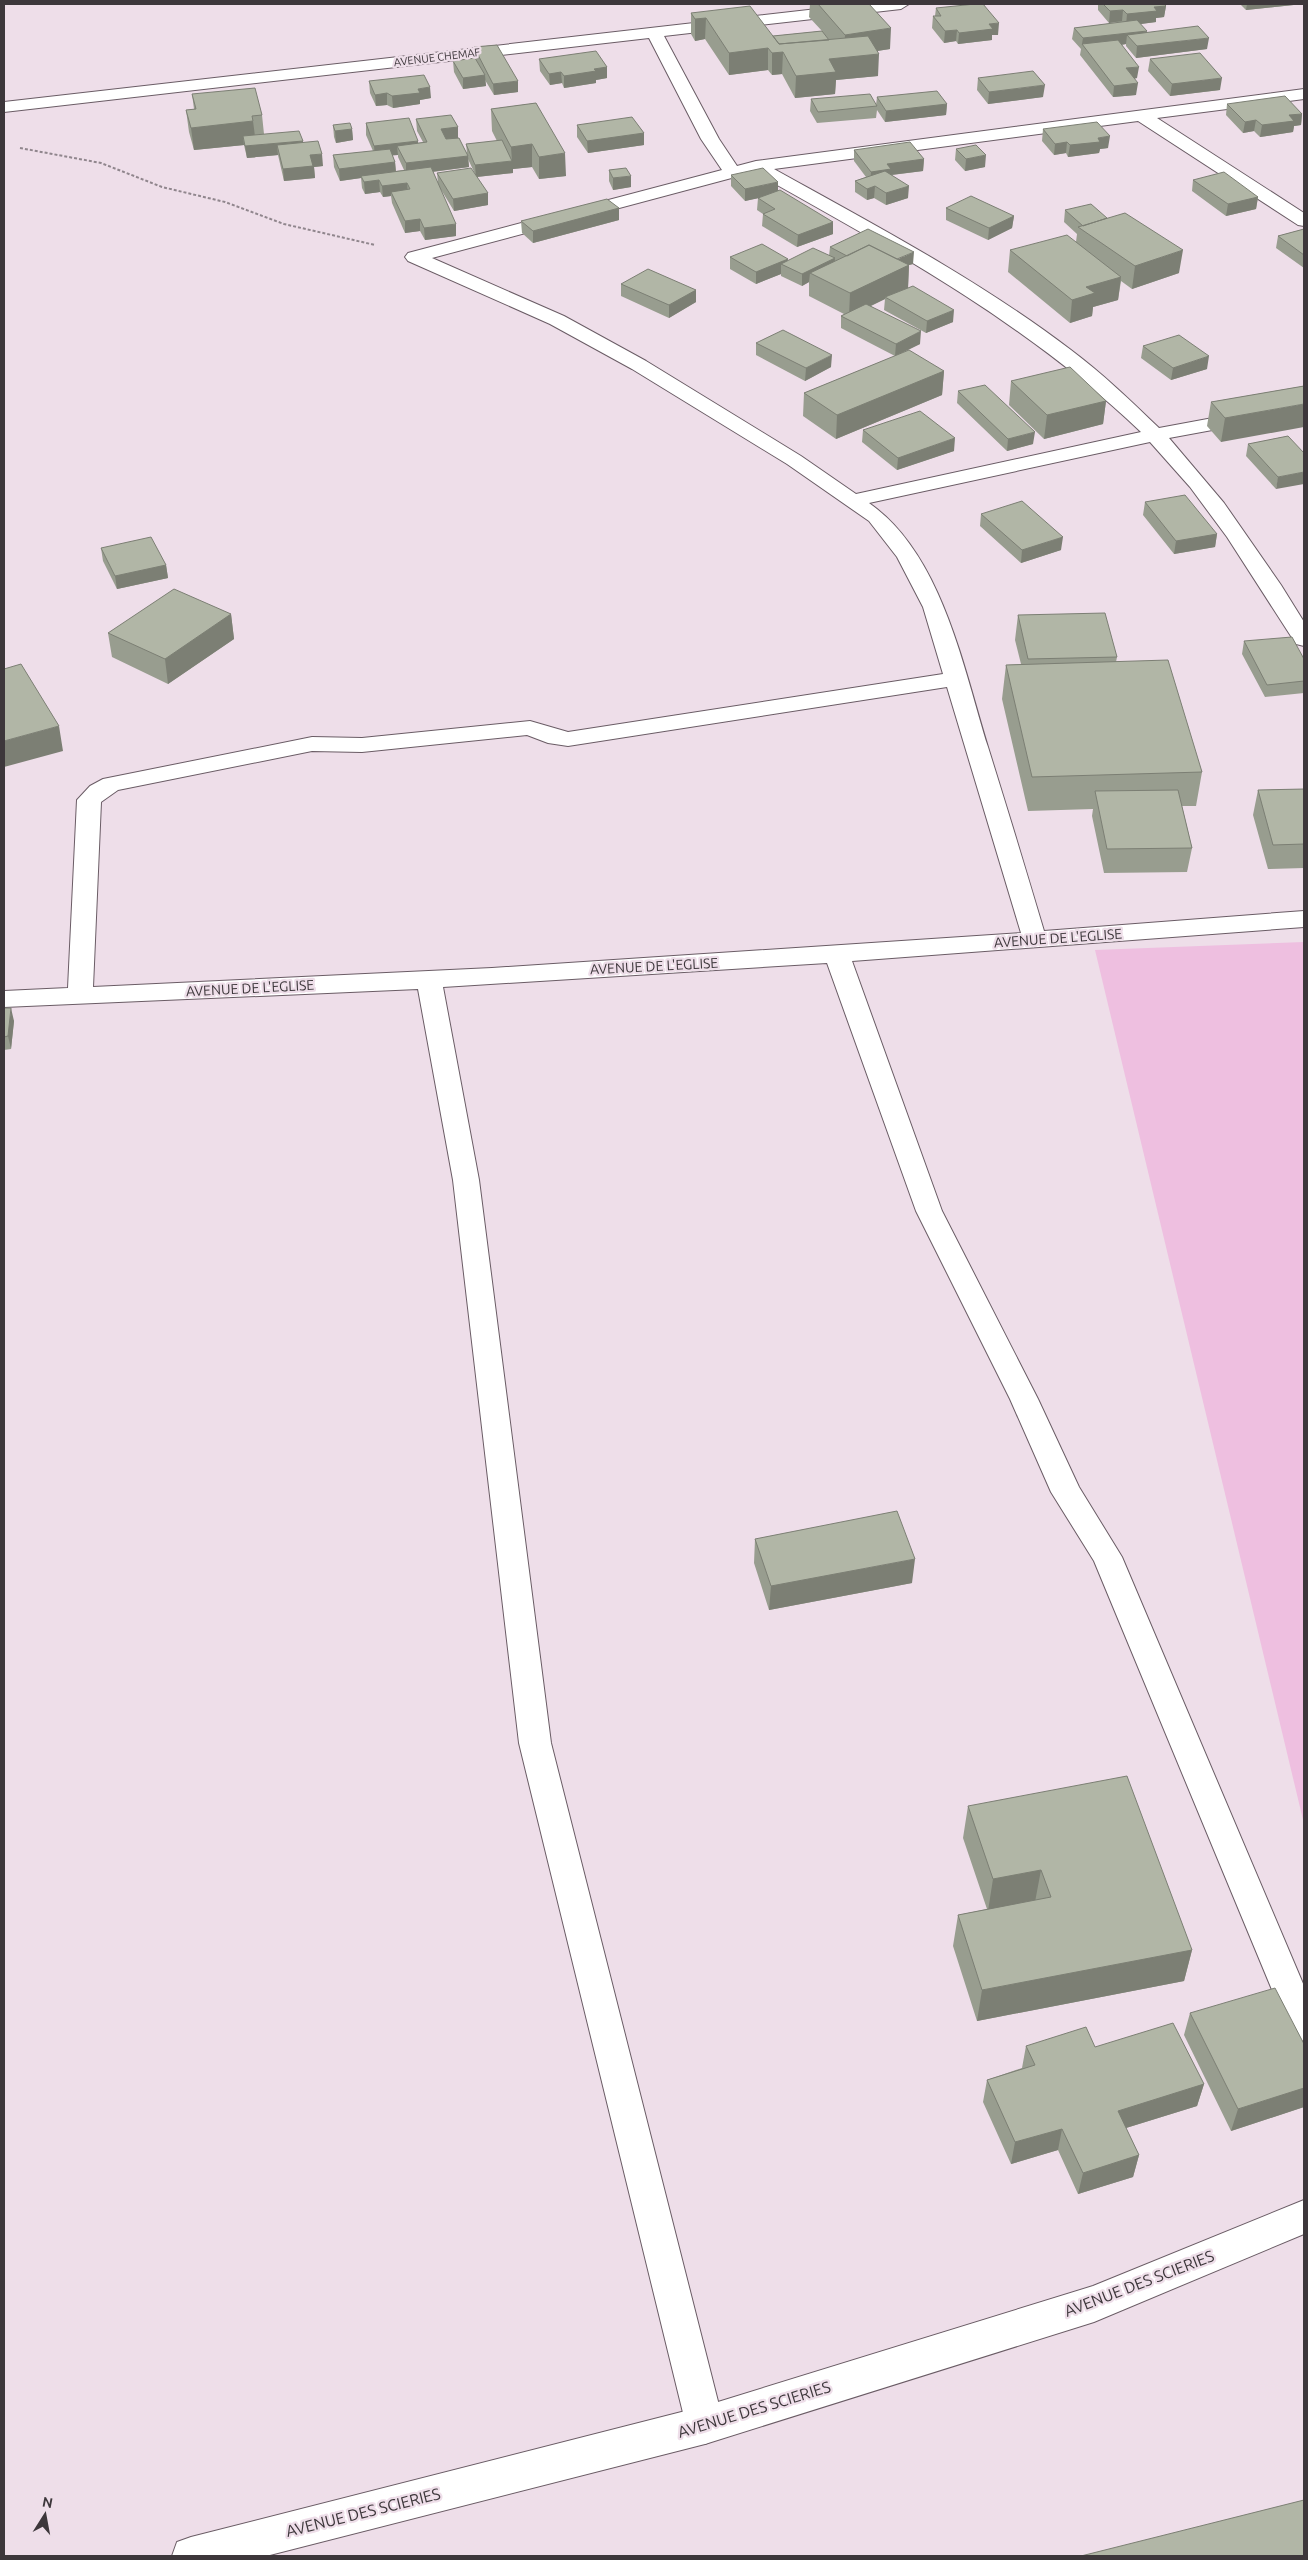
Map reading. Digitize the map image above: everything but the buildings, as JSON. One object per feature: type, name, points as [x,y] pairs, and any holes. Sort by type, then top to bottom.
[{"type":"street","name":"AVENUE CHEMAF","points":[[4,107],[901,4]]},
{"type":"street","points":[[654,32],[710,139],[732,171]]},
{"type":"street","points":[[414,257],[756,166],[1304,94]]},
{"type":"street","points":[[1142,116],[1304,221]]},
{"type":"street","points":[[756,166],[936,267],[986,298],[1099,384],[1155,435],[1204,489],[1266,576],[1304,639]]},
{"type":"street","points":[[414,257],[558,320],[639,365],[794,460],[855,500],[876,517],[907,555],[934,607],[1035,940]]},
{"type":"street","points":[[855,500],[1155,435],[1304,407]]},
{"type":"street","points":[[80,996],[89,800],[98,791],[111,784],[312,744],[362,745],[504,729],[530,728],[556,738],[568,739],[955,679]]},
{"type":"street","name":"AVENUE DE L'EGLISE","points":[[4,999],[428,980],[837,956],[1304,919]]},
{"type":"street","points":[[837,956],[929,1211],[1024,1399],[1066,1492],[1107,1557],[1304,2026]]},
{"type":"street","points":[[428,980],[466,1180],[535,1743],[705,2425]]},
{"type":"street","name":"AVENUE DES SCIERIES","points":[[191,2556],[705,2425],[1094,2304],[1304,2217]]},
{"type":"path","points":[[16,147],[101,163],[162,187],[225,202],[284,224],[356,239],[414,257]]},
{"type":"shaded area","points":[[1304,942],[1304,1824],[1095,950]]}]
